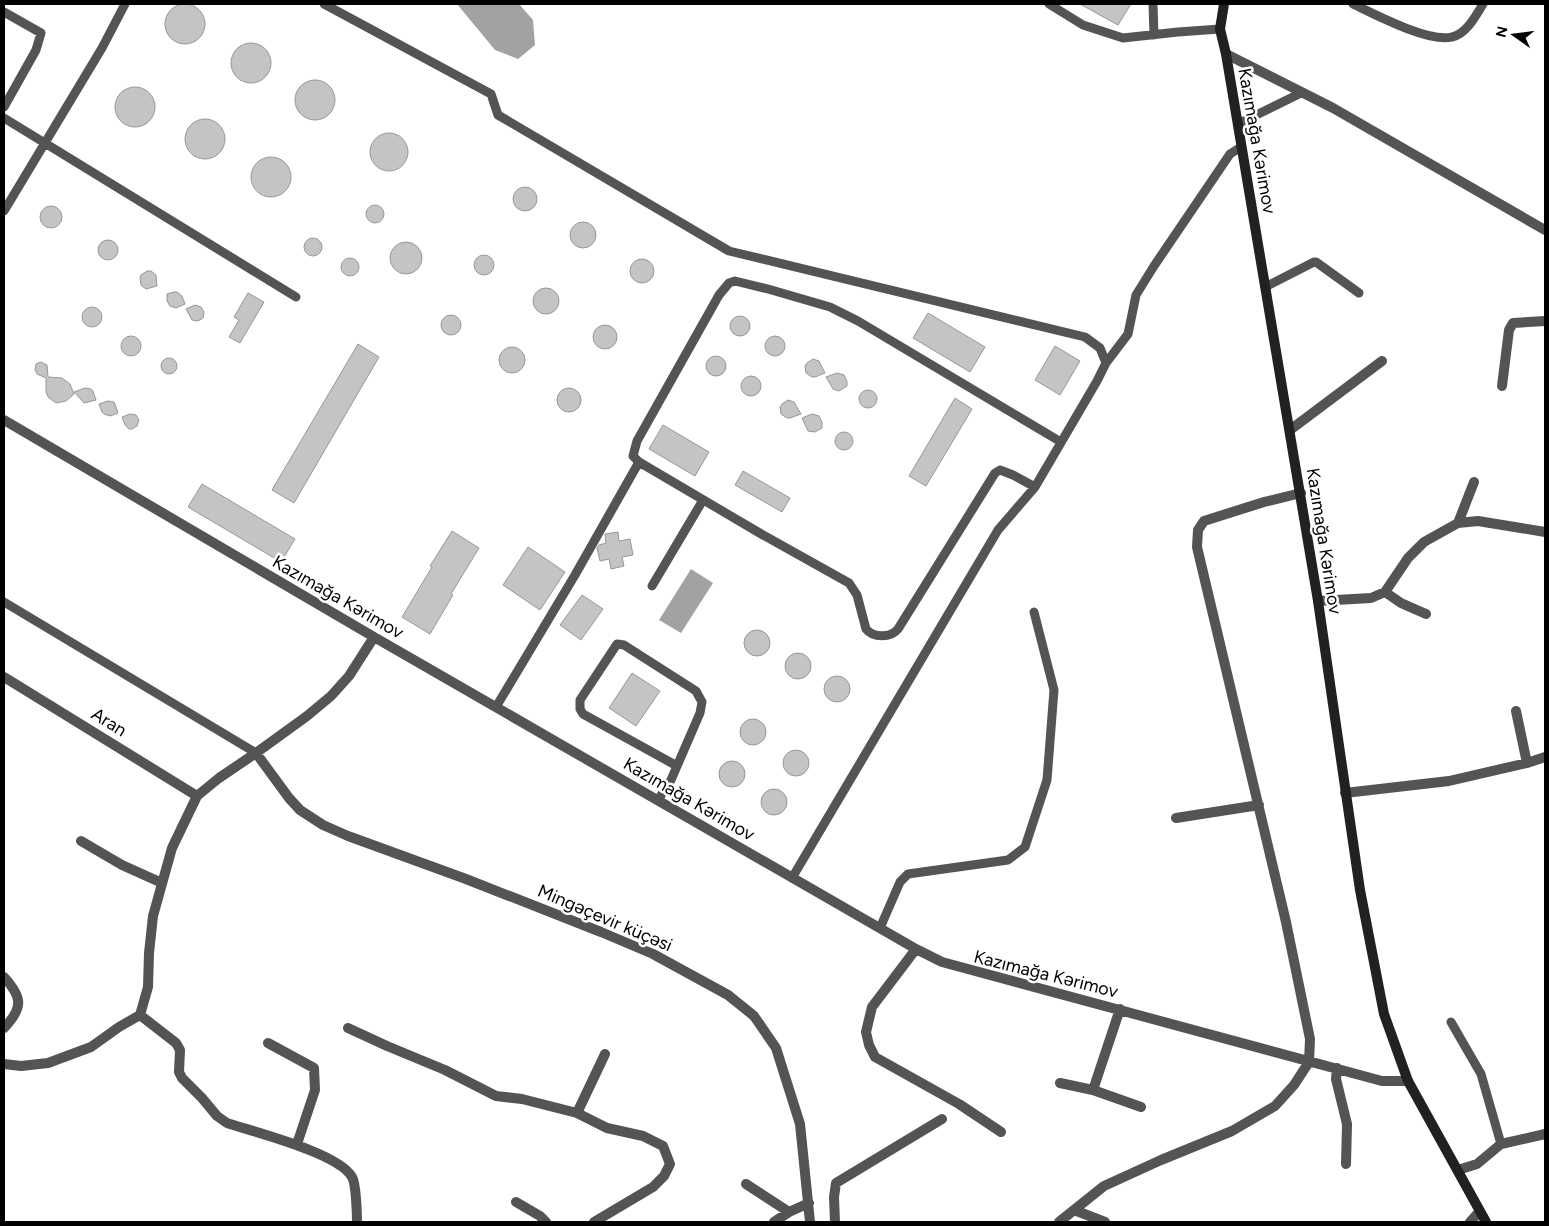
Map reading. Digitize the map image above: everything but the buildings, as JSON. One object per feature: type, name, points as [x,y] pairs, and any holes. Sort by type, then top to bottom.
[{"type":"street","name":"Kazımağa Kərimov","points":[[1224,4],[1220,29],[1226,54],[1301,493],[1360,890],[1384,1014],[1408,1081],[1486,1222]]},
{"type":"street","points":[[1226,54],[1333,108],[1545,230]]},
{"type":"street","points":[[1502,386],[1509,330],[1513,323],[1545,321]]},
{"type":"street","points":[[1290,430],[1382,361]]},
{"type":"street","name":"Kazımağa Kərimov","points":[[4,420],[374,637],[916,949],[942,962],[1382,1081],[1408,1081]]},
{"type":"street","points":[[1458,523],[1474,482]]},
{"type":"street","points":[[1059,1222],[1104,1186],[1232,1131],[1274,1106],[1294,1085],[1309,1062],[1310,1039],[1286,922],[1198,547],[1198,530],[1204,521],[1264,502],[1301,493]]},
{"type":"street","points":[[1318,601],[1371,598],[1385,592],[1408,558],[1424,542],[1458,523],[1478,521],[1545,532]]},
{"type":"street","points":[[1385,592],[1401,604],[1426,614]]},
{"type":"street","points":[[4,1064],[21,1066],[48,1063],[91,1047],[119,1027],[140,1016],[148,987],[153,916],[172,848],[197,796],[219,778],[308,716],[331,696],[349,676],[374,637]]},
{"type":"street","name":"Aran","points":[[4,677],[197,796]]},
{"type":"street","points":[[1516,711],[1527,763]]},
{"type":"street","name":"Mingəçevir küçəsi","points":[[256,754],[300,810],[323,825],[602,932],[653,954],[728,995],[754,1016],[776,1048],[800,1124],[810,1222]]},
{"type":"street","points":[[1345,793],[1450,781],[1545,757]]},
{"type":"street","points":[[1176,818],[1258,805]]},
{"type":"street","points":[[81,841],[122,865],[162,883]]},
{"type":"street","points":[[916,949],[872,1007],[866,1032],[869,1046],[875,1057],[959,1104],[1001,1132]]},
{"type":"street","points":[[4,977],[17,993],[18,1001],[14,1016],[4,1028]]},
{"type":"street","points":[[1093,1090],[1120,1009]]},
{"type":"street","points":[[140,1016],[176,1043],[180,1050],[179,1072],[182,1078],[217,1116],[226,1123],[296,1144],[346,1168],[354,1178],[357,1222]]},
{"type":"street","points":[[348,1028],[445,1070],[496,1096],[522,1099],[577,1114],[607,1128],[643,1136],[663,1146],[670,1164],[664,1176],[653,1187],[594,1222]]},
{"type":"street","points":[[268,1043],[314,1068],[315,1090],[296,1144]]},
{"type":"street","points":[[577,1114],[605,1054]]},
{"type":"street","points":[[1337,1068],[1336,1079],[1347,1124],[1346,1164]]},
{"type":"street","points":[[1060,1083],[1093,1090],[1141,1107]]},
{"type":"street","points":[[835,1222],[834,1197],[836,1183],[942,1119]]},
{"type":"street","points":[[1458,1170],[1477,1164],[1501,1144],[1545,1134]]},
{"type":"street","points":[[746,1184],[789,1212]]},
{"type":"street","points":[[516,1202],[540,1216],[546,1222]]},
{"type":"street","points":[[774,1222],[789,1212],[809,1203]]},
{"type":"street","points":[[1074,1210],[1105,1222]]},
{"type":"street","points":[[1470,1222],[1480,1212]]},
{"type":"lane","points":[[4,211],[102,48],[125,4]]},
{"type":"lane","points":[[324,4],[491,94],[498,115],[729,252],[1085,337],[1100,348],[1106,363]]},
{"type":"lane","points":[[1049,4],[1083,25],[1123,38],[1220,29]]},
{"type":"lane","points":[[1153,4],[1154,35]]},
{"type":"lane","points":[[1353,4],[1379,17],[1430,36],[1451,37],[1464,31],[1483,4]]},
{"type":"lane","points":[[4,12],[41,33],[36,50],[4,107]]},
{"type":"lane","points":[[1238,124],[1301,93]]},
{"type":"lane","points":[[4,118],[296,297]]},
{"type":"lane","points":[[792,878],[998,530],[1035,487],[1106,363],[1128,334],[1136,295],[1230,154],[1241,147]]},
{"type":"lane","points":[[1265,287],[1316,262],[1359,293]]},
{"type":"lane","points":[[1035,487],[1000,470],[995,473],[898,630],[895,634],[874,635],[866,629],[857,595],[849,583],[703,500],[639,462],[634,456],[637,440],[720,295],[729,283],[735,281],[837,310],[1061,442]]},
{"type":"lane","points":[[496,707],[576,575],[639,462]]},
{"type":"lane","points":[[652,586],[703,500]]},
{"type":"lane","points":[[4,602],[256,754]]},
{"type":"lane","points":[[880,928],[900,882],[908,874],[1008,860],[1025,847],[1047,780],[1054,690],[1034,612]]},
{"type":"lane","points":[[658,800],[671,780],[700,713],[702,702],[696,691],[624,645],[617,644],[580,700],[580,708],[583,714],[677,766]]},
{"type":"lane","points":[[1451,1022],[1481,1074],[1501,1144]]},
{"type":"shaded area","points":[[457,4],[519,4],[533,20],[535,45],[518,59],[495,50]]},
{"type":"shaded area","points":[[691,569],[713,583],[681,633],[659,620]]}]
